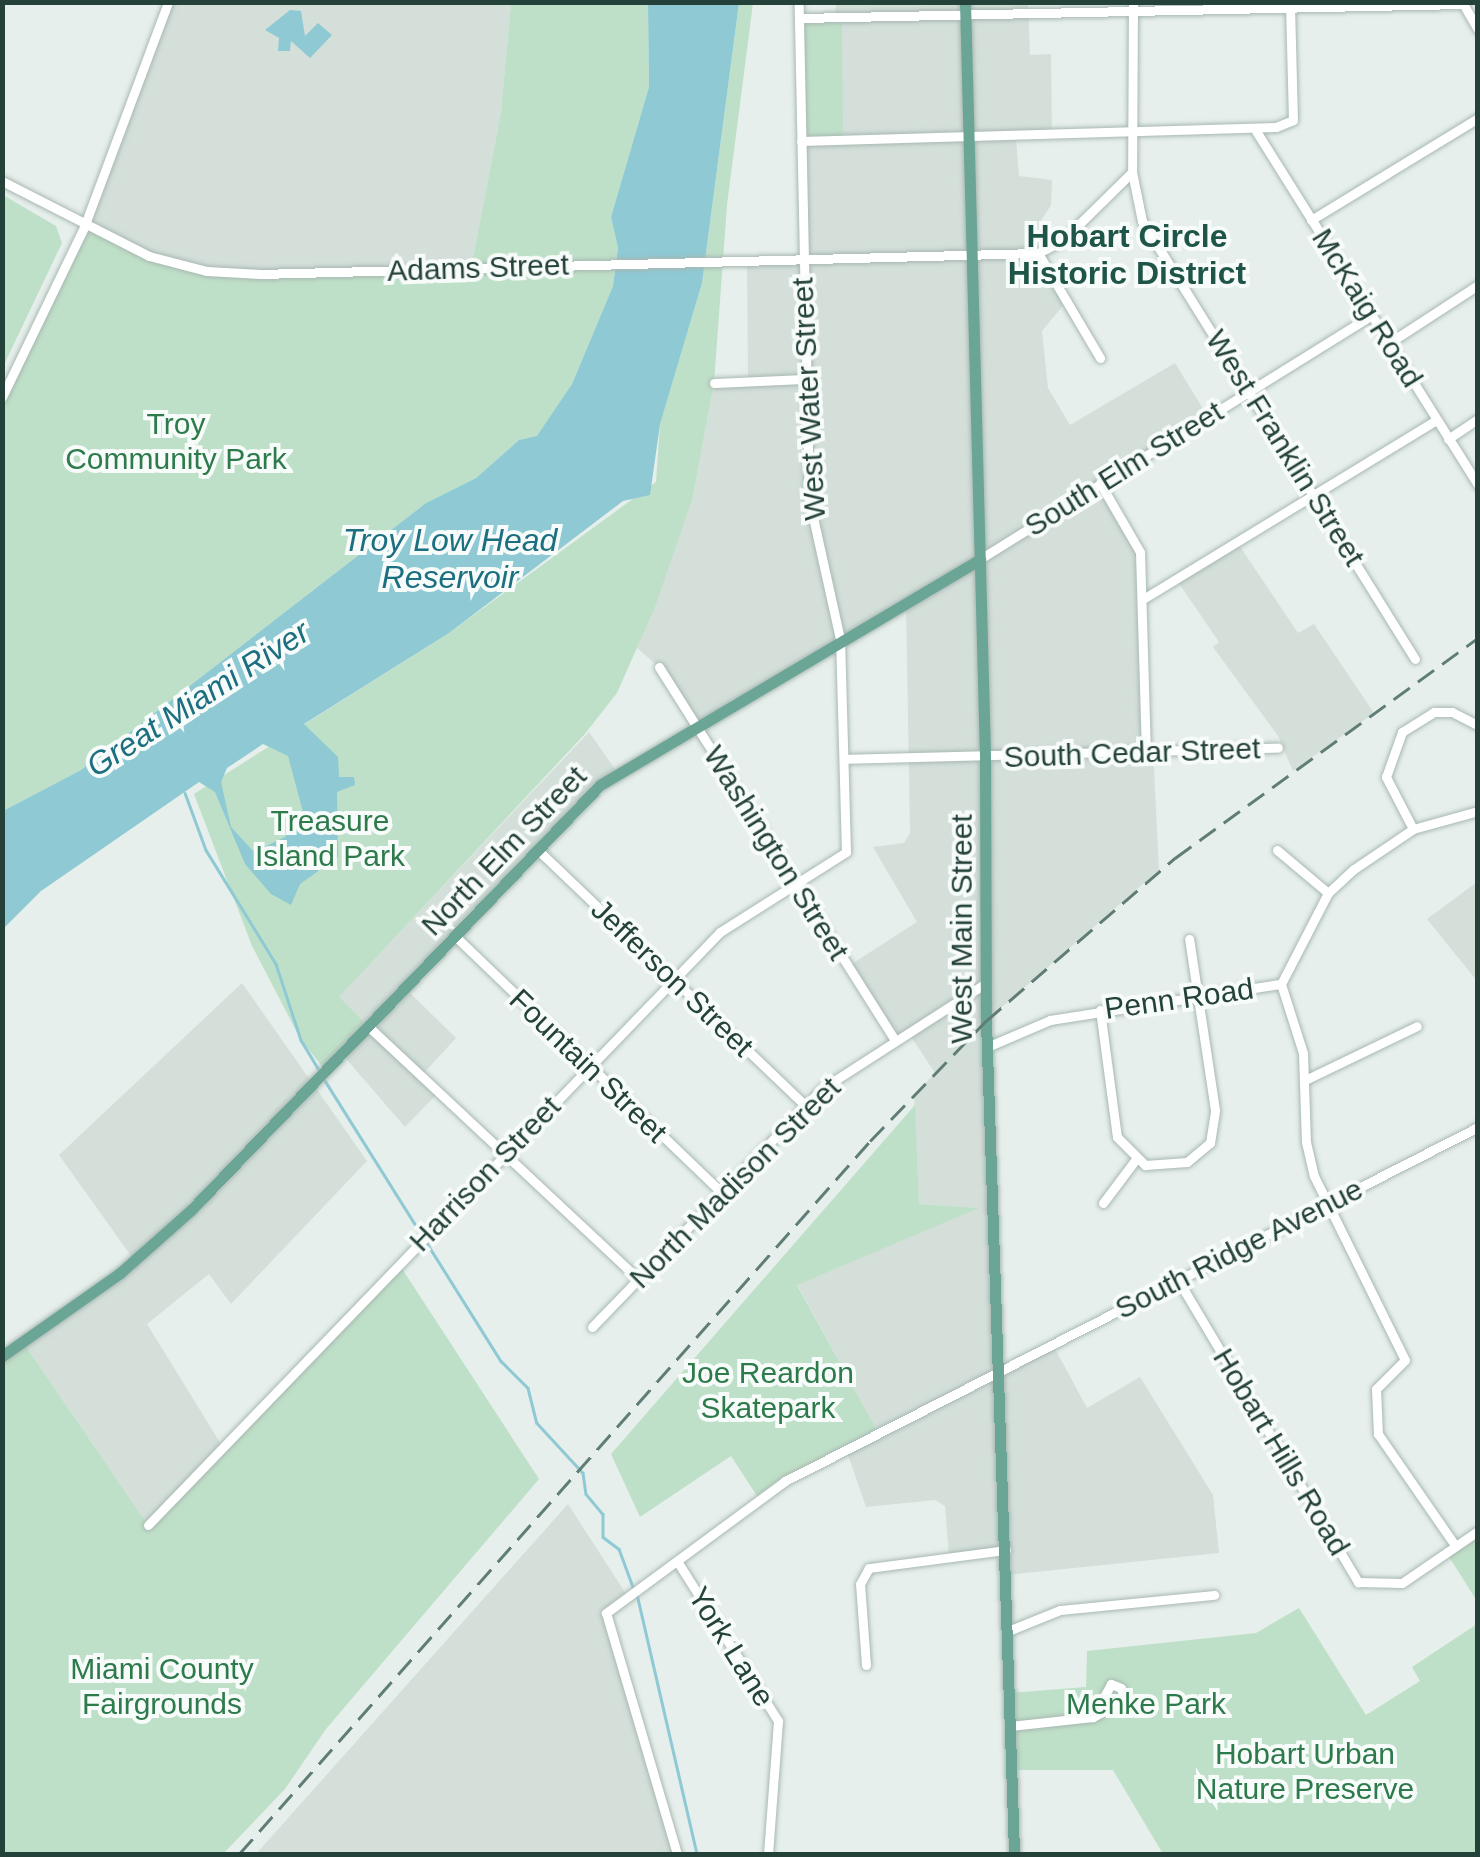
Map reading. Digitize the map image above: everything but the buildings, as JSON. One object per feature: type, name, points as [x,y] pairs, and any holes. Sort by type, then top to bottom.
[{"type":"main road","name":"West Main Street","points":[[965,9],[986,758],[987,1046],[1002,1374],[1014,1854]]},
{"type":"main road","name":"North Elm Street","points":[[2,1356],[120,1273],[259,1139],[617,772],[980,559]]},
{"type":"street","points":[[2,397],[84,226],[168,2]]},
{"type":"street","name":"West Water Street","points":[[800,2],[809,499],[840,640],[846,852]]},
{"type":"street","points":[[800,18],[965,9],[1462,3],[1478,30]]},
{"type":"street","points":[[801,141],[1256,131],[1276,127],[1294,120],[1290,6]]},
{"type":"street","name":"West Franklin Street","points":[[1133,7],[1132,172],[1142,221],[1415,659]]},
{"type":"street","points":[[1311,220],[1478,118]]},
{"type":"street","name":"McKaig Road","points":[[1256,131],[1478,486]]},
{"type":"street","points":[[1100,358],[1038,253],[1062,241],[1132,172]]},
{"type":"street","name":"Adams Street","points":[[2,182],[84,226],[164,261],[229,273],[973,251],[1038,253]]},
{"type":"street","points":[[1389,343],[1478,285]]},
{"type":"street","name":"South Elm Street","points":[[980,559],[1372,316]]},
{"type":"street","points":[[714,383],[806,379]]},
{"type":"street","points":[[1448,438],[1478,419]]},
{"type":"street","points":[[1143,599],[1436,420]]},
{"type":"street","points":[[1100,482],[1140,552],[1146,749]]},
{"type":"street","name":"Washington Street","points":[[658,667],[894,1039]]},
{"type":"street","points":[[1413,829],[1386,777],[1390,751],[1402,732],[1434,712],[1452,712],[1478,725]]},
{"type":"street","name":"South Cedar Street","points":[[844,760],[1278,748]]},
{"type":"street","name":"Penn Road","points":[[987,1046],[1050,1020],[1281,984],[1328,893],[1413,829],[1478,811]]},
{"type":"street","name":"Jefferson Street","points":[[539,850],[806,1106]]},
{"type":"street","points":[[1277,850],[1328,893]]},
{"type":"street","name":"Harrison Street","points":[[148,1525],[720,932],[846,852]]},
{"type":"street","name":"Fountain Street","points":[[456,937],[722,1193]]},
{"type":"street","points":[[1100,1010],[1112,1119],[1136,1159],[1172,1166],[1210,1143],[1215,1110],[1189,939]]},
{"type":"street","name":"North Madison Street","points":[[592,1327],[806,1106],[894,1039],[986,983]]},
{"type":"street","points":[[1281,984],[1306,1080],[1306,1142],[1328,1204],[1404,1360],[1376,1389],[1378,1434],[1455,1546]]},
{"type":"street","points":[[1306,1080],[1417,1026]]},
{"type":"street","points":[[369,1027],[637,1278]]},
{"type":"street","name":"South Ridge Avenue","points":[[678,1854],[606,1613],[785,1481],[1002,1374],[1478,1127]]},
{"type":"street","points":[[1103,1203],[1136,1159]]},
{"type":"street","name":"Hobart Hills Road","points":[[1178,1280],[1358,1582],[1402,1583],[1478,1531]]},
{"type":"street","points":[[866,1665],[860,1584],[869,1568],[1006,1550]]},
{"type":"street","name":"York Lane","points":[[676,1561],[778,1721],[768,1854]]},
{"type":"street","points":[[1008,1631],[1060,1610],[1214,1595]]},
{"type":"street","points":[[1010,1726],[1093,1717]]},
{"type":"shaded area","points":[[168,3],[511,3],[501,112],[471,268],[260,274],[164,261],[84,227]]},
{"type":"shaded area","points":[[837,3],[1028,3],[1030,55],[1051,54],[1052,137],[1016,138],[1019,176],[1052,180],[1051,205],[1041,221],[1062,241],[1038,253],[1065,303],[1042,331],[1048,388],[1070,425],[1175,363],[1208,417],[1100,483],[1140,552],[1146,748],[1153,749],[1159,870],[986,1021],[1002,1373],[1053,1345],[1087,1408],[1140,1377],[1213,1495],[1219,1553],[1007,1575],[1006,1551],[949,1556],[945,1506],[935,1500],[866,1507],[846,1449],[878,1433],[797,1284],[976,1208],[919,1204],[914,1095],[935,1073],[908,1032],[894,1039],[847,967],[917,922],[873,847],[904,843],[910,833],[906,603],[696,726],[659,667],[637,648],[693,497],[714,383],[748,381],[747,261],[802,258],[801,141]]},
{"type":"shaded area","points":[[1237,542],[1298,633],[1314,624],[1374,713],[1293,771],[1278,736],[1213,647],[1219,642],[1176,579]]},
{"type":"shaded area","points":[[589,732],[617,772],[406,989],[456,1038],[421,1076],[438,1093],[405,1127],[341,1053],[338,997]]},
{"type":"shaded area","points":[[1477,882],[1477,981],[1427,919]]},
{"type":"shaded area","points":[[242,983],[367,1161],[231,1304],[209,1274],[147,1324],[224,1449],[148,1525],[23,1342],[134,1260],[59,1155]]},
{"type":"shaded area","points":[[568,1504],[628,1597],[606,1613],[677,1854],[256,1854]]},
{"type":"green space","name":"Troy Community Park","points":[[511,3],[648,3],[649,87],[611,217],[618,248],[613,286],[572,384],[537,437],[519,440],[476,478],[426,503],[81,770],[3,811],[3,397],[84,227],[125,247],[229,273],[471,268],[501,112]]},
{"type":"green space","name":"Treasure Island Park","points":[[739,3],[753,3],[727,205],[714,383],[693,497],[655,607],[617,693],[584,735],[339,997],[369,1027],[325,1070],[301,1040],[252,946],[194,794],[449,633],[656,482],[660,423],[702,283]]},
{"type":"green space","points":[[800,18],[842,18],[843,141],[801,141]]},
{"type":"green space","points":[[3,195],[56,226],[62,243],[3,367]]},
{"type":"green space","name":"Joe Reardon Skatepark","points":[[915,1105],[919,1204],[979,1208],[797,1285],[879,1434],[759,1499],[731,1456],[640,1517],[611,1454]]},
{"type":"green space","name":"Miami County Fairgrounds","points":[[399,1264],[539,1479],[326,1729],[285,1789],[223,1854],[3,1854],[3,1356],[23,1342],[148,1525]]},
{"type":"green space","points":[[1477,1533],[1477,1601],[1446,1552]]},
{"type":"green space","name":"Hobart Urban Nature Preserve","points":[[1299,1608],[1366,1715],[1420,1681],[1412,1667],[1477,1624],[1477,1854],[1163,1854],[1113,1770],[1011,1770],[1009,1693],[1086,1687],[1087,1651],[1256,1633]]},
{"type":"water","name":"Troy Low Head Reservoir","points":[[648,3],[739,3],[702,283],[660,424],[650,495],[623,501],[449,633],[304,724],[338,757],[339,777],[354,777],[355,785],[337,792],[338,857],[300,884],[291,905],[271,894],[245,864],[215,792],[199,782],[41,891],[3,929],[3,811],[81,770],[426,503],[476,478],[519,440],[537,436],[572,384],[613,286],[618,248],[611,217],[649,87]],"holes":[[[263,744],[288,756],[303,812],[285,837],[254,852],[231,827],[221,782],[227,768]]]},
{"type":"water","points":[[290,10],[301,11],[305,36],[318,23],[332,35],[310,58],[291,41],[290,51],[278,51],[279,38],[265,30]]},
{"type":"waterway","points":[[185,793],[206,850],[276,964],[301,1040],[320,1072]]},
{"type":"waterway","points":[[324,1079],[501,1361],[528,1388],[537,1423],[583,1473],[586,1494],[603,1514],[603,1537],[619,1549],[633,1587]]},
{"type":"waterway","points":[[637,1594],[697,1854]]},
{"type":"railway","points":[[239,1854],[870,1141],[986,1021],[1175,858],[1478,638]]},
{"type":"district","name":"Hobart Circle Historic District","points":[[1127,256]]},
{"type":"water label","name":"Great Miami River","points":[[198,699]]},
{"type":"park label","name":"Menke Park","points":[[1146,1704]]}]
